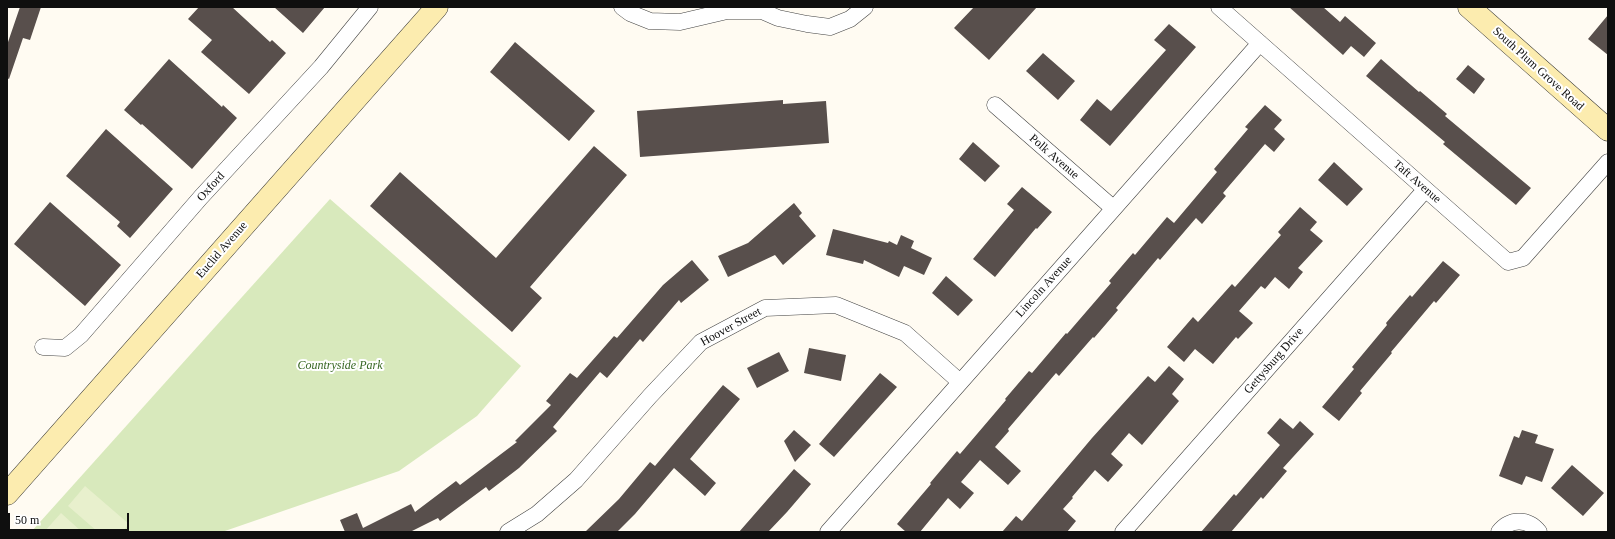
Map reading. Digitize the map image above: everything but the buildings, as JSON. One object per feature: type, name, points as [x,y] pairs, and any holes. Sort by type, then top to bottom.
[{"type":"main road","name":"Euclid Avenue","points":[[7,494],[437,7]]},
{"type":"main road","name":"South Plum Grove Road","points":[[1469,7],[1608,130]]},
{"type":"street","name":"Oxford","points":[[43,347],[65,348],[81,335],[201,197],[321,67],[370,7]]},
{"type":"street","points":[[622,7],[630,13],[650,22],[680,22],[727,11],[762,11],[778,18],[830,27],[850,19],[865,7]]},
{"type":"street","name":"Taft Avenue","points":[[1219,7],[1508,262],[1524,258],[1608,162]]},
{"type":"street","name":"Lincoln Avenue","points":[[828,532],[1260,43]]},
{"type":"street","name":"Polk Avenue","points":[[995,105],[1113,208]]},
{"type":"street","name":"Gettysburg Drive","points":[[1123,532],[1425,190]]},
{"type":"street","name":"Hoover Street","points":[[508,532],[537,514],[576,480],[650,396],[701,342],[765,308],[836,305],[905,333],[960,382]]},
{"type":"street","points":[[1499,532],[1505,525],[1520,521],[1527,522],[1539,532]]},
{"type":"green space","name":"Countryside Park","points":[[330,199],[521,366],[477,416],[399,471],[222,532],[31,532]]},
{"type":"green space","points":[[85,486],[129,524],[122,532],[98,532],[68,506]]},
{"type":"green space","points":[[61,513],[82,532],[44,532]]}]
